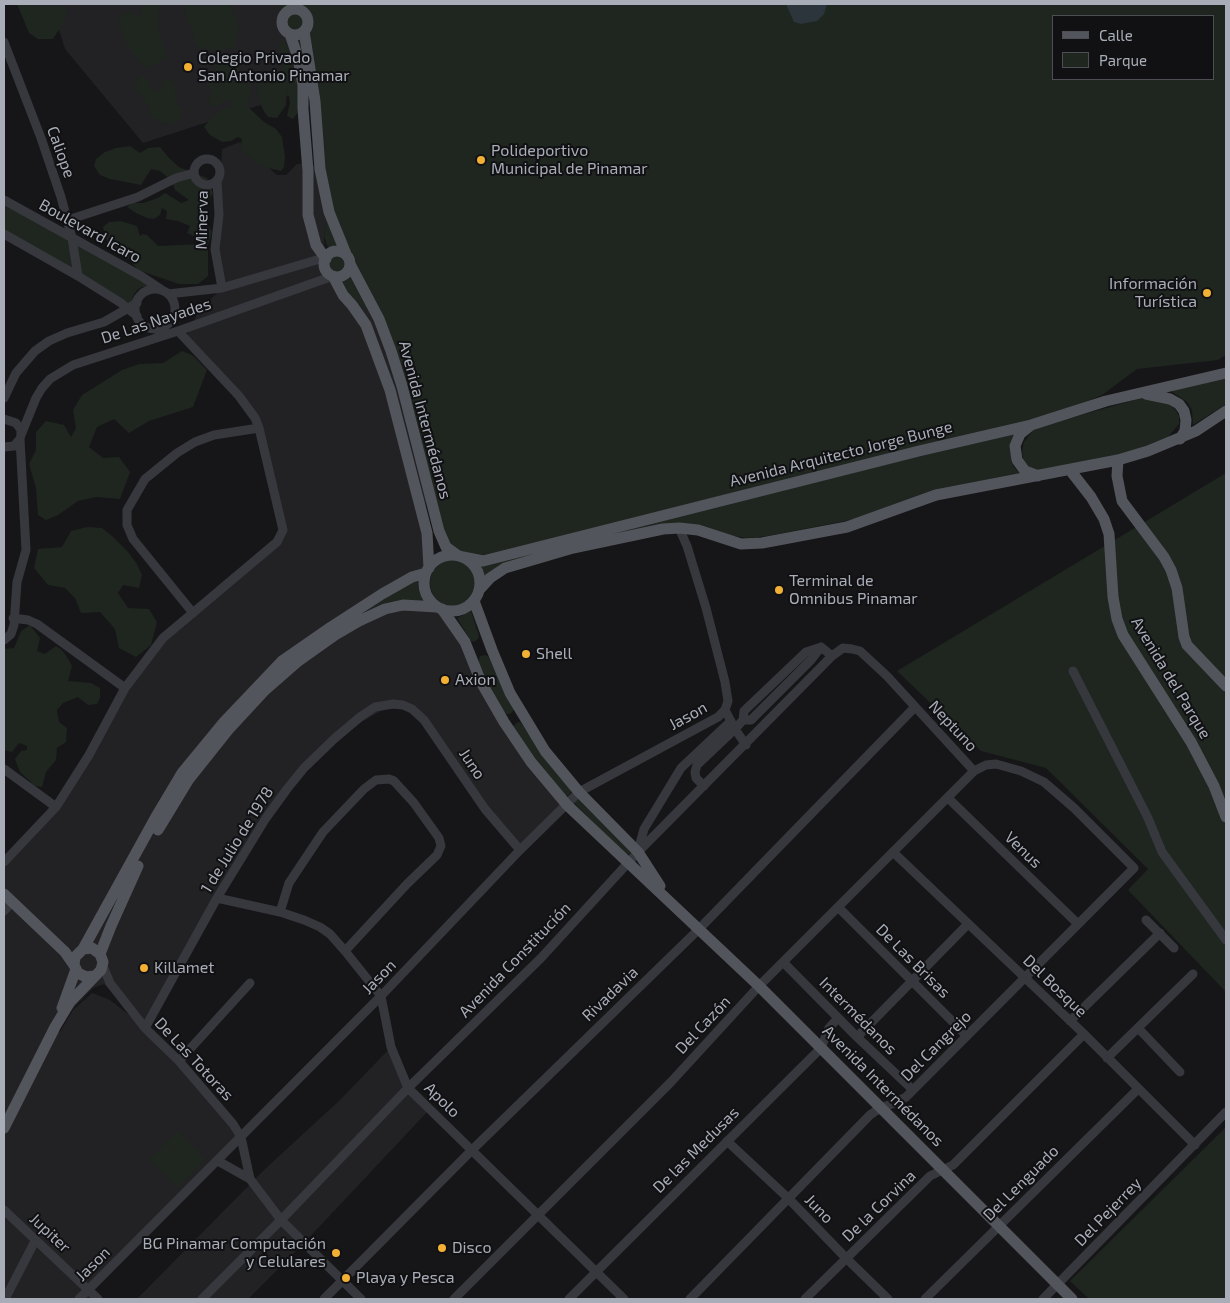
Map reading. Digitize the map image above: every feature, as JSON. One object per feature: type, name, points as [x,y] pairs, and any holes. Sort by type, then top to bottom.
[{"type":"main road","points":[[290,34],[295,35],[304,31],[307,27],[308,18],[301,10],[293,6],[289,10],[281,9],[283,28],[290,34],[298,58],[303,85],[308,171],[308,214],[316,245],[326,259]]},
{"type":"main road","name":"Avenida Intermédanos","points":[[304,31],[315,101],[320,169],[329,212],[348,259],[379,319],[391,352],[402,386],[439,532],[446,547],[460,556]]},
{"type":"main road","points":[[334,276],[346,274],[348,259],[342,252],[334,252],[326,259],[326,270],[334,276],[342,295],[352,305],[366,325],[390,390],[427,533],[428,570],[424,582],[426,592],[430,600],[440,608]]},
{"type":"main road","name":"Avenida Arquitecto Jorge Bunge","points":[[460,556],[483,561],[918,451],[1031,425],[1106,402],[1226,373]]},
{"type":"main road","points":[[1142,393],[1170,399],[1184,411],[1186,420],[1185,430],[1180,439]]},
{"type":"main road","points":[[100,954],[132,876],[189,779],[228,730],[265,690],[297,662],[358,621],[403,605],[440,608],[450,611],[459,610],[467,607],[474,601],[490,578],[505,568],[574,548],[662,529],[698,530],[741,544],[762,543],[847,528],[936,495],[1118,460],[1180,439],[1226,411]]},
{"type":"main road","points":[[1031,425],[1020,434],[1015,446],[1017,460],[1025,471],[1038,476]]},
{"type":"main road","name":"Avenida del Parque","points":[[1118,460],[1117,476],[1122,501],[1164,557],[1171,570],[1187,645],[1226,686]]},
{"type":"main road","name":"Avenida del Parque","points":[[1070,470],[1100,512],[1109,534],[1113,597],[1117,619],[1123,635],[1191,742],[1214,786],[1226,818]]},
{"type":"main road","points":[[55,1027],[75,967],[75,957],[81,950],[182,773],[224,722],[282,662],[382,594],[428,570],[441,557],[460,556],[475,567],[480,582],[480,590]]},
{"type":"main road","name":"Avenida Intermédanos","points":[[474,601],[488,642],[510,693],[545,752],[579,792],[638,852],[667,898]]},
{"type":"main road","name":"Avenida Intermédanos","points":[[440,608],[465,642],[481,682],[504,722],[531,762],[567,805],[760,986],[1072,1299]]},
{"type":"main road","points":[[469,652],[488,642]]},
{"type":"main road","points":[[504,722],[521,712]]},
{"type":"main road","points":[[8,898],[65,952],[82,975],[86,977],[94,976]]},
{"type":"main road","points":[[4,1128],[55,1027],[70,1002],[101,970],[103,962],[100,954],[92,948],[70,949],[50,939]]},
{"type":"street","name":"Caliope","points":[[4,42],[41,138],[68,220],[78,276]]},
{"type":"street","points":[[212,159],[216,161],[221,173],[213,184],[205,185],[197,181],[194,173],[199,161],[212,159]]},
{"type":"street","points":[[68,220],[138,197],[176,178],[194,173]]},
{"type":"street","name":"Minerva","points":[[217,181],[219,215],[215,249],[222,288]]},
{"type":"street","name":"Boulevard Icaro","points":[[4,200],[141,276],[165,292]]},
{"type":"street","points":[[4,234],[78,276],[128,309],[148,327],[178,331]]},
{"type":"street","name":"De Las Nayades","points":[[165,292],[185,293],[222,288],[320,259],[326,259]]},
{"type":"street","name":"De Las Nayades","points":[[4,640],[11,634],[14,625],[17,582],[26,550],[20,437],[36,398],[50,379],[61,371],[88,359],[178,331],[334,276]]},
{"type":"street","points":[[4,862],[56,807],[89,755],[126,688],[163,638],[277,542],[283,530],[259,428],[246,405],[178,331],[173,300],[165,292],[151,289],[146,291],[137,303],[137,316]]},
{"type":"street","name":"De Las Nayades","points":[[4,398],[16,373],[35,351],[49,341],[67,333],[104,322],[137,303]]},
{"type":"street","points":[[159,328],[168,324],[175,310]]},
{"type":"street","points":[[4,419],[16,423],[21,430],[20,437],[14,446],[4,447]]},
{"type":"street","points":[[193,613],[133,539],[126,525],[126,510],[145,479],[177,453],[195,442],[214,435],[259,428]]},
{"type":"street","points":[[679,528],[687,546],[725,682],[728,701],[725,710],[746,744]]},
{"type":"street","points":[[13,618],[28,620],[37,624],[126,688]]},
{"type":"street","points":[[638,852],[644,829],[681,768],[733,725],[743,720],[744,711],[806,652],[822,647],[832,656]]},
{"type":"street","name":"Avenida Constitución","points":[[202,1299],[408,1088],[541,958],[638,852],[832,656],[843,648],[852,648]]},
{"type":"street","name":"Neptuno","points":[[852,648],[860,651],[888,676],[974,771],[986,765],[996,764],[1021,771],[1044,782],[1074,808],[1134,868]]},
{"type":"street","points":[[1073,671],[1148,818],[1162,852],[1226,940]]},
{"type":"street","name":"Juno","points":[[393,704],[412,709],[424,720],[485,809],[520,850]]},
{"type":"street","name":"1 de Julio de 1978","points":[[145,1028],[217,898],[266,818],[304,768],[334,738],[360,717],[376,707],[393,704]]},
{"type":"street","name":"Rivadavia","points":[[324,1299],[472,1150],[698,929],[915,707]]},
{"type":"street","name":"Jason","points":[[80,1299],[381,996],[520,850],[579,792],[718,717],[725,710]]},
{"type":"street","points":[[704,786],[696,778],[697,765],[733,725]]},
{"type":"street","points":[[4,768],[56,807]]},
{"type":"street","name":"Del Cazón","points":[[454,1299],[671,1082],[783,962],[974,771]]},
{"type":"street","points":[[280,912],[289,883],[323,832],[364,789],[376,780],[389,779],[394,781],[414,803],[439,838],[440,846],[436,855],[406,884],[346,951]]},
{"type":"street","name":"Venus","points":[[948,798],[1078,924]]},
{"type":"street","name":"Del Bosque","points":[[893,852],[1084,1034],[1195,1145]]},
{"type":"street","name":"Del Cangrejo","points":[[690,1299],[870,1115],[880,1108],[906,1097],[1134,868]]},
{"type":"street","points":[[4,912],[8,898]]},
{"type":"street","name":"Apolo","points":[[217,898],[280,912],[320,927],[330,934],[346,951],[381,996],[391,1047],[408,1088],[624,1299]]},
{"type":"street","name":"De Las Brisas","points":[[838,907],[967,1036]]},
{"type":"street","points":[[1146,920],[1174,948]]},
{"type":"street","points":[[857,1037],[968,924]]},
{"type":"street","points":[[1070,1021],[1160,933]]},
{"type":"street","name":"Intermédanos","points":[[783,962],[857,1037],[913,1090]]},
{"type":"street","name":"De Las Totoras","points":[[102,966],[110,983],[145,1028],[179,1061],[233,1124],[241,1137],[250,1179]]},
{"type":"street","points":[[1107,1058],[1193,974]]},
{"type":"street","points":[[179,1061],[250,984]]},
{"type":"street","name":"De las Medusas","points":[[569,1299],[821,1048],[829,1028],[838,1018]]},
{"type":"street","points":[[1138,1028],[1180,1072]]},
{"type":"street","name":"De la Corvina","points":[[806,1299],[930,1176],[953,1165],[1084,1034]]},
{"type":"street","name":"Del Lenguado","points":[[925,1299],[1138,1088]]},
{"type":"street","name":"Del Pejerrey","points":[[1043,1299],[1226,1112]]},
{"type":"street","name":"Juno","points":[[727,1141],[788,1198],[888,1299]]},
{"type":"street","name":"De Las Totoras","points":[[218,1160],[250,1179],[281,1220],[361,1299]]},
{"type":"street","name":"Jupiter","points":[[4,1210],[98,1299]]},
{"type":"street","points":[[5,1299],[35,1241]]},
{"type":"shaded area","points":[[51,4],[279,4],[284,14],[286,32],[313,88],[143,143],[65,49]]},
{"type":"shaded area","points":[[786,4],[827,4],[824,14],[817,21],[801,24],[794,22]]},
{"type":"shaded area","points":[[240,142],[277,175],[286,175],[297,164],[309,162],[320,169],[329,212],[324,236],[325,266],[379,319],[427,491],[425,509],[426,573],[424,582],[426,592],[430,600],[442,609],[504,723],[567,805],[520,850],[424,720],[393,704],[334,738],[266,818],[145,1028],[241,1137],[89,1289],[98,1299],[4,1299],[4,911],[12,902],[4,894],[4,862],[47,818],[125,688],[163,638],[277,542],[283,531],[259,428],[187,335],[198,312],[222,288],[215,249],[219,215],[222,149]],"holes":[[[104,984],[142,1025],[110,1000],[92,993],[73,1010],[60,1032],[55,1027],[93,988]]]},
{"type":"shaded area","points":[[391,1047],[408,1088],[430,1109],[304,1243],[248,1299],[137,1299],[265,1169],[340,1100]]},
{"type":"green space","points":[[17,4],[68,4],[64,22],[53,39],[38,39],[29,33]]},
{"type":"green space","points":[[146,4],[155,4],[159,8],[158,28],[167,54],[159,63],[147,67],[142,65],[126,43],[118,21],[126,13],[132,12],[137,17],[141,17],[142,9]]},
{"type":"green space","points":[[185,4],[228,4],[239,25],[235,47],[212,51],[196,46],[186,15]]},
{"type":"green space","points":[[279,4],[1226,4],[1226,355],[1218,360],[1137,369],[1102,395],[1031,425],[483,561],[446,547],[379,319],[347,295],[325,268],[328,248],[324,236],[329,212],[315,101],[283,28],[282,19],[284,14]]},
{"type":"green space","points":[[285,41],[293,61],[300,98],[297,114],[293,119],[287,116],[290,102],[287,88],[286,105],[277,118],[268,117],[257,95],[258,82],[265,79],[283,78],[280,42]]},
{"type":"green space","points":[[226,56],[234,61],[243,73],[250,77],[251,93],[246,105],[264,122],[276,129],[282,137],[285,157],[284,167],[281,171],[261,166],[241,150],[242,139],[238,137],[231,141],[222,142],[210,135],[204,127],[216,113],[233,107],[234,103],[225,101],[215,108],[210,104],[208,96],[212,91],[206,76],[210,70],[215,70],[218,61]]},
{"type":"green space","points":[[143,75],[148,80],[150,87],[158,91],[163,88],[162,83],[166,79],[174,82],[177,104],[182,111],[180,119],[170,125],[149,117],[150,107],[135,89],[138,79]]},
{"type":"green space","points":[[130,146],[140,153],[148,148],[160,147],[179,167],[207,178],[213,193],[202,211],[204,219],[212,232],[208,244],[208,276],[198,284],[179,284],[138,270],[121,250],[108,245],[103,227],[109,222],[121,221],[137,226],[140,236],[143,234],[147,235],[158,246],[201,244],[203,240],[187,233],[190,226],[166,219],[167,211],[162,208],[160,215],[154,219],[147,218],[127,207],[132,203],[143,203],[158,198],[165,193],[181,203],[189,200],[175,190],[172,181],[160,171],[151,169],[141,185],[110,179],[100,175],[94,166],[96,159],[105,152]]},
{"type":"green space","points":[[4,199],[150,286],[137,290],[131,304],[4,234]]},
{"type":"green space","points":[[182,351],[192,355],[207,370],[193,407],[149,421],[129,433],[114,419],[97,427],[89,447],[103,458],[119,457],[130,472],[120,499],[96,497],[78,501],[58,515],[46,520],[38,515],[36,488],[29,464],[36,450],[36,432],[46,421],[64,425],[71,437],[76,428],[73,410],[82,395],[122,370],[139,364],[163,363]]},
{"type":"green space","points":[[1226,377],[1226,404],[1193,425],[1192,410],[1187,402],[1171,391]]},
{"type":"green space","points":[[1142,398],[1166,402],[1175,409],[1179,416],[1179,424],[1167,438],[1131,452],[1044,472],[1029,468],[1023,459],[1024,442],[1035,428]]},
{"type":"green space","points":[[1016,433],[1011,461],[1020,474],[865,517],[768,536],[747,538],[728,535],[701,527],[546,552],[483,581],[482,572],[477,564]]},
{"type":"green space","points":[[1226,473],[1226,992],[1128,890],[1148,869],[1046,768],[981,751],[897,671]]},
{"type":"green space","points":[[87,527],[102,528],[112,536],[128,552],[142,575],[139,588],[123,585],[118,593],[128,608],[149,609],[157,622],[151,645],[136,657],[119,648],[115,629],[100,612],[81,613],[75,598],[65,588],[48,585],[34,568],[38,549],[62,547],[71,531]]},
{"type":"green space","points":[[448,560],[458,560],[472,570],[476,583],[472,596],[466,602],[458,606],[448,606],[434,596],[430,588],[430,578],[440,564]]},
{"type":"green space","points":[[417,580],[422,600],[401,600],[380,604],[371,609],[370,607]]},
{"type":"green space","points":[[471,611],[479,636],[474,642],[471,641],[457,618]]},
{"type":"green space","points":[[30,625],[40,638],[37,651],[45,654],[56,646],[62,650],[69,660],[72,666],[68,681],[91,683],[100,688],[100,698],[97,704],[88,705],[78,697],[63,703],[57,710],[59,722],[67,728],[66,742],[57,748],[56,760],[46,772],[42,787],[35,786],[20,772],[15,759],[21,751],[27,750],[27,746],[19,743],[12,752],[4,750],[4,649],[14,648],[21,631]]},
{"type":"green space","points":[[480,656],[488,656],[513,705],[513,711],[510,714],[502,711],[478,662]]},
{"type":"green space","points":[[518,722],[521,723],[545,758],[571,788],[569,795],[566,796],[536,764],[513,726]]},
{"type":"green space","points":[[578,799],[630,854],[625,854],[575,804],[575,801]]},
{"type":"green space","points":[[1226,1127],[1226,1299],[1089,1299],[1070,1281]]},
{"type":"green space","points":[[178,1131],[205,1159],[177,1188],[149,1159]]},
{"type":"place","name":"Colegio Privado San Antonio Pinamar","points":[[188,67]]},
{"type":"place","name":"Polideportivo Municipal de Pinamar","points":[[481,160]]},
{"type":"place","name":"Información Turística","points":[[1207,293]]},
{"type":"place","name":"Terminal de Omnibus Pinamar","points":[[779,590]]},
{"type":"place","name":"Shell","points":[[526,654]]},
{"type":"place","name":"Axion","points":[[445,680]]},
{"type":"place","name":"Killamet","points":[[144,968]]},
{"type":"place","name":"Disco","points":[[442,1248]]},
{"type":"place","name":"BG Pinamar Computación y Celulares","points":[[336,1253]]},
{"type":"place","name":"Playa y Pesca","points":[[346,1278]]}]
